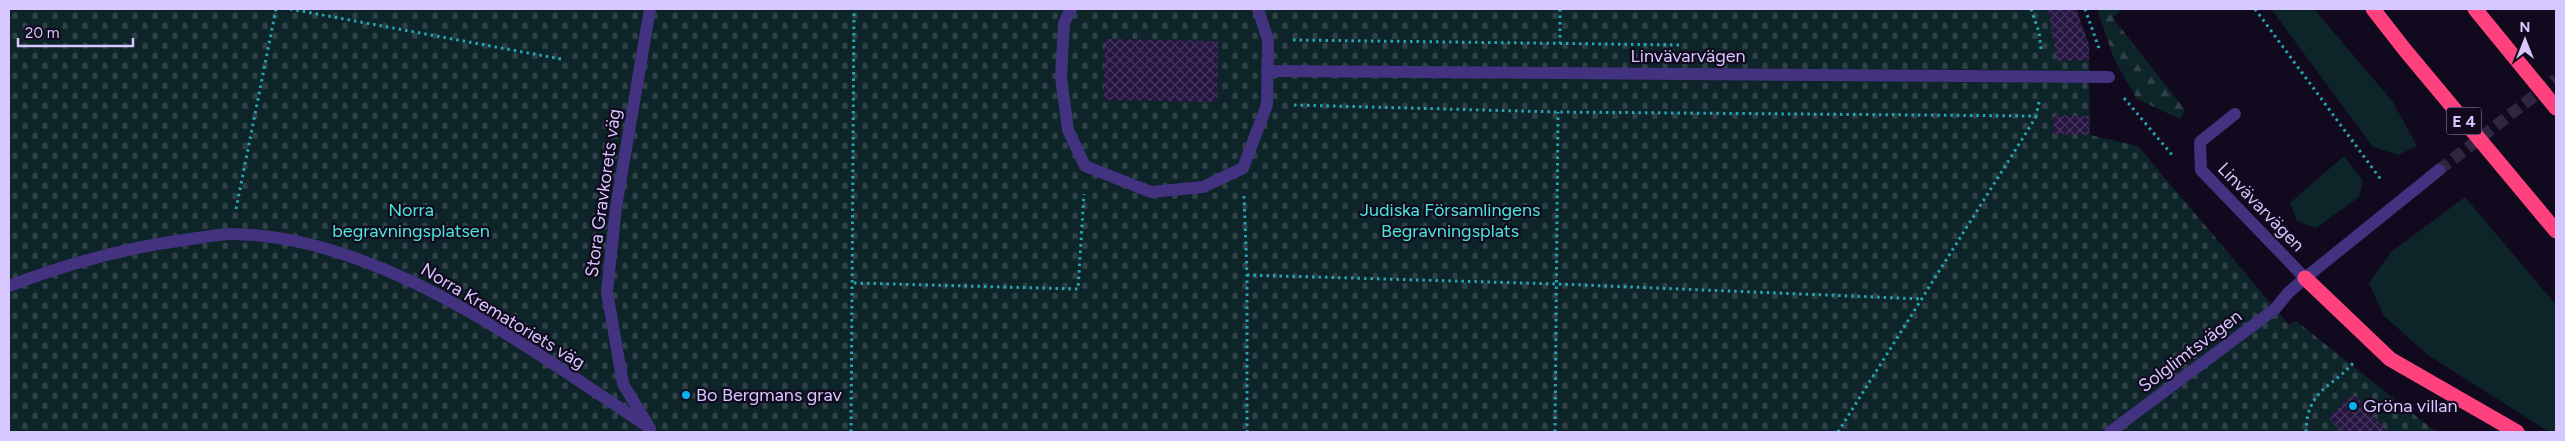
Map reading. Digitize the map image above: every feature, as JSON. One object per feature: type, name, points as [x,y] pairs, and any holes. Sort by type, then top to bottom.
[{"type":"highway","name":"E 4","points":[[2373,9],[2556,231]]},
{"type":"highway","points":[[2475,9],[2556,108]]},
{"type":"highway","points":[[2305,278],[2390,359],[2517,432]]},
{"type":"lane","name":"Stora Gravkorets väg","points":[[650,9],[616,207],[608,292],[623,384],[652,430]]},
{"type":"lane","points":[[1071,9],[1064,23],[1061,77],[1068,130],[1085,166],[1151,192],[1202,187],[1243,168],[1267,105],[1268,40],[1258,9]]},
{"type":"lane","name":"Linvävarvägen","points":[[1267,71],[2109,77]]},
{"type":"lane","name":"Linvävarvägen","points":[[2236,114],[2200,142],[2201,170],[2305,278]]},
{"type":"lane","name":"Solglimtsvägen","points":[[2110,432],[2275,309],[2288,293],[2305,278],[2439,170]]},
{"type":"lane","name":"Norra Krematoriets väg","points":[[9,286],[65,265],[151,244],[231,234],[306,242],[409,279],[492,325],[652,430]]},
{"type":"path","points":[[231,234],[276,9]]},
{"type":"path","points":[[290,9],[562,59]]},
{"type":"path","points":[[852,432],[854,9]]},
{"type":"path","points":[[1560,9],[1560,43]]},
{"type":"path","points":[[1838,432],[2036,116],[2044,76],[2039,32],[2031,9]]},
{"type":"path","points":[[2085,9],[2109,77]]},
{"type":"path","points":[[2255,9],[2398,203]]},
{"type":"path","points":[[1268,40],[1688,45]]},
{"type":"path","points":[[2031,49],[2040,49]]},
{"type":"path","points":[[1267,105],[1558,112],[2036,116]]},
{"type":"path","points":[[1556,432],[1558,112]]},
{"type":"path","points":[[854,283],[1078,289],[1085,166]]},
{"type":"path","points":[[1243,168],[1247,276],[1248,432]]},
{"type":"path","points":[[1247,276],[1558,284],[1923,299]]},
{"type":"path","points":[[2306,432],[2306,416],[2322,388],[2360,356]]},
{"type":"green space","points":[[9,9],[2076,9],[2089,45],[2090,135],[2138,146],[2289,325],[2296,321],[2436,432],[9,432]]},
{"type":"green space","points":[[2097,9],[2122,9],[2113,18],[2185,110],[2180,119],[2137,99],[2114,59]]},
{"type":"green space","points":[[2271,9],[2314,9],[2393,102],[2417,146],[2398,155],[2373,147]]},
{"type":"green space","points":[[2344,156],[2363,181],[2359,197],[2316,228],[2297,221],[2290,203]]},
{"type":"green space","points":[[2465,197],[2556,305],[2556,432],[2549,432],[2428,355],[2384,316],[2369,283],[2391,252]]},
{"type":"building","points":[[2048,9],[2076,9],[2089,45],[2089,60],[2057,61]]},
{"type":"building","points":[[1105,39],[1218,41],[1217,102],[1104,100]]},
{"type":"building","points":[[2054,115],[2089,116],[2089,135],[2053,134]]},
{"type":"building","name":"Gröna villan","points":[[2354,394],[2388,432],[2341,432],[2328,417]]},
{"type":"tunnel","points":[[2439,170],[2556,79]]},
{"type":"place","name":"Bo Bergmans grav","points":[[686,395]]},
{"type":"place","name":"Gröna villan","points":[[2353,406]]},
{"type":"park label","name":"Norra begravningsplatsen","points":[[411,220]]},
{"type":"park label","name":"Judiska Församlingens Begravningsplats","points":[[1450,220]]}]
